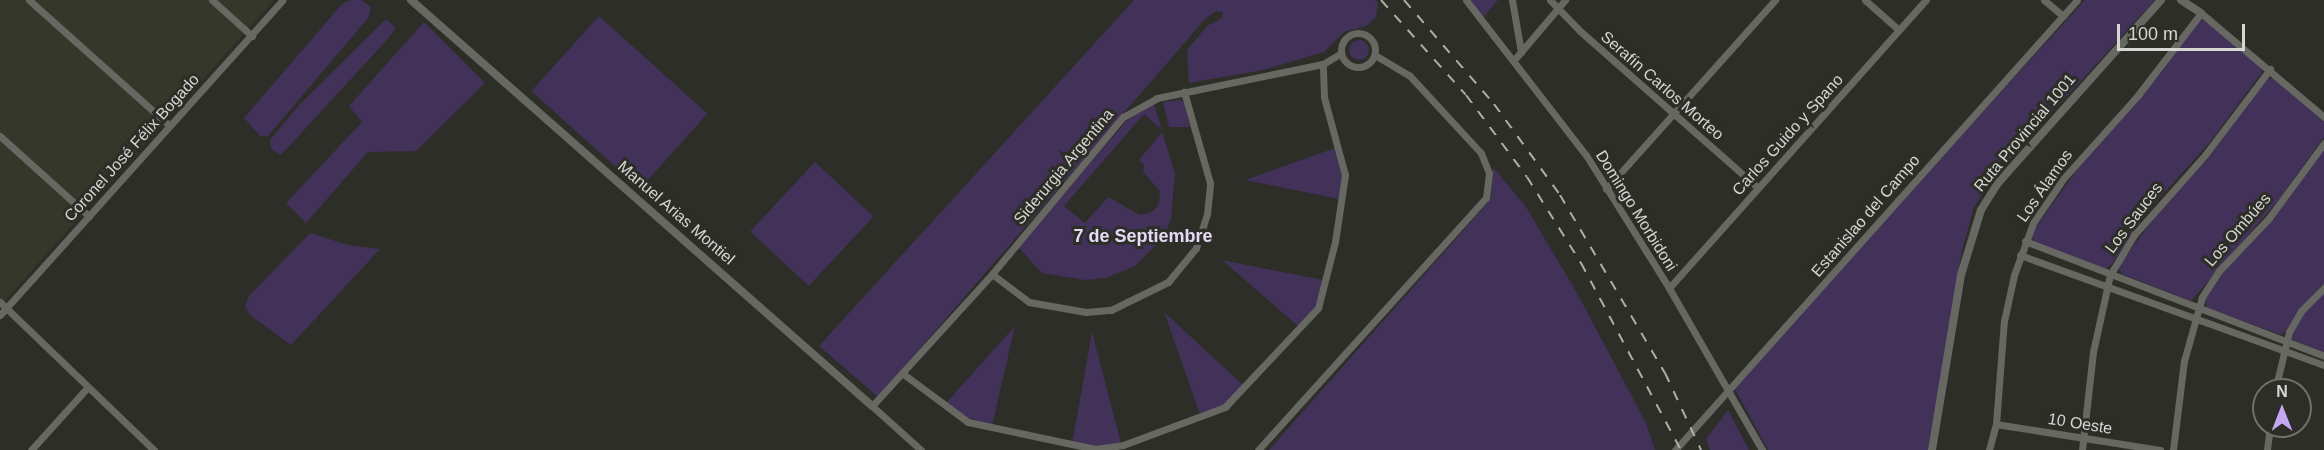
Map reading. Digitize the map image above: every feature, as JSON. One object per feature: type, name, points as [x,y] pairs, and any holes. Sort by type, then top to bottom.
[{"type":"street","points":[[29,0],[169,125]]},
{"type":"street","points":[[212,0],[252,36]]},
{"type":"street","name":"Coronel José Félix Bogado","points":[[0,315],[283,0]]},
{"type":"street","name":"Manuel Arias Montiel","points":[[411,0],[921,450]]},
{"type":"street","name":"Domingo Morbidoni","points":[[1466,0],[1586,155],[1669,288],[1762,450]]},
{"type":"street","points":[[1512,0],[1521,52]]},
{"type":"street","name":"Serafín Carlos Morteo","points":[[1550,0],[1672,114],[1758,188]]},
{"type":"street","points":[[1514,60],[1565,0]]},
{"type":"street","points":[[1606,189],[1775,0]]},
{"type":"street","points":[[1864,0],[1899,30]]},
{"type":"street","name":"Carlos Guido y Spano","points":[[1669,288],[1926,0]]},
{"type":"street","points":[[2044,0],[2063,16]]},
{"type":"street","name":"Estanislao del Campo","points":[[1675,450],[2077,0]]},
{"type":"street","name":"Ruta Provincial 1001","points":[[1932,450],[1961,275],[1981,210],[1998,183],[2161,0]]},
{"type":"street","points":[[2181,0],[2201,12],[2324,117]]},
{"type":"street","name":"Los Álamos","points":[[1989,450],[1996,424],[2004,321],[2025,241],[2063,178],[2138,95],[2201,12]]},
{"type":"street","name":"Siderurgia Argentina","points":[[872,406],[992,274],[1123,117],[1141,104],[1184,92],[1323,64],[1341,53],[1345,39],[1358,33],[1371,39],[1375,55]]},
{"type":"street","points":[[1258,450],[1488,191],[1489,173],[1481,153],[1410,76],[1375,55],[1368,64],[1356,67],[1345,61],[1341,53]]},
{"type":"street","points":[[902,373],[968,422],[1095,449],[1133,442],[1225,407],[1318,308],[1335,243],[1345,175],[1324,97],[1323,64]]},
{"type":"street","name":"Los Sauces","points":[[2082,450],[2088,378],[2110,275],[2134,235],[2205,155],[2270,69]]},
{"type":"street","points":[[992,274],[1029,302],[1086,312],[1111,310],[1168,282],[1196,248],[1207,214],[1210,183],[1184,92]]},
{"type":"street","points":[[0,136],[89,216]]},
{"type":"street","name":"Los Ombúes","points":[[2173,450],[2193,318],[2218,272],[2269,218],[2324,143]]},
{"type":"street","points":[[2025,241],[2324,356]]},
{"type":"street","points":[[2020,255],[2324,365]]},
{"type":"street","points":[[2277,378],[2285,340],[2301,311],[2324,288]]},
{"type":"street","points":[[0,302],[154,450]]},
{"type":"street","points":[[31,450],[87,388]]},
{"type":"street","name":"10 Oeste","points":[[1996,424],[2160,450]]},
{"type":"shaded area","points":[[0,0],[274,0],[0,306]]},
{"type":"shaded area","points":[[351,0],[361,0],[371,7],[369,17],[268,136],[260,136],[244,118],[342,4]]},
{"type":"shaded area","points":[[1134,0],[1375,0],[1378,3],[1376,17],[1366,26],[1344,32],[1324,52],[1263,70],[1189,83],[1187,50],[1207,26],[1222,18],[1223,12],[1216,11],[1206,18],[878,397],[819,346]]},
{"type":"shaded area","points":[[1466,0],[1498,0],[1482,19]]},
{"type":"shaded area","points":[[2085,0],[2155,0],[1997,173],[1974,207],[1962,251],[1928,450],[1768,450],[1735,389],[1834,274]]},
{"type":"shaded area","points":[[599,16],[707,114],[640,189],[531,91]]},
{"type":"shaded area","points":[[386,19],[396,28],[385,42],[281,155],[271,149],[270,140],[299,105]]},
{"type":"shaded area","points":[[2208,19],[2260,65],[2262,72],[2210,142],[2148,211],[2112,264],[2105,269],[2034,241],[2031,234],[2084,160],[2160,74],[2198,21]]},
{"type":"shaded area","points":[[424,22],[485,83],[416,151],[368,152],[306,223],[286,203],[362,122],[349,106]]},
{"type":"shaded area","points":[[1359,40],[1366,43],[1369,50],[1366,57],[1359,60],[1352,57],[1349,50],[1352,43]]},
{"type":"shaded area","points":[[2276,78],[2324,120],[2324,137],[2278,201],[2191,301],[2122,274],[2118,267],[2164,204],[2208,159],[2266,79]]},
{"type":"shaded area","points":[[1180,100],[1184,102],[1190,127],[1169,127],[1163,102]]},
{"type":"shaded area","points":[[1154,104],[1162,130],[1144,114],[1064,206],[1085,223],[1108,197],[1140,215],[1152,212],[1159,204],[1160,191],[1143,172],[1144,165],[1139,160],[1162,132],[1175,174],[1171,218],[1165,236],[1135,266],[1106,278],[1085,280],[1042,273],[1018,247],[1129,118]]},
{"type":"shaded area","points":[[1335,148],[1343,175],[1339,199],[1245,180]]},
{"type":"shaded area","points":[[2324,149],[2324,284],[2282,335],[2207,308],[2205,298],[2224,268],[2272,219]]},
{"type":"shaded area","points":[[815,162],[874,217],[809,286],[750,231]]},
{"type":"shaded area","points":[[1493,167],[1526,207],[1577,293],[1646,423],[1655,450],[1269,450],[1491,199]]},
{"type":"shaded area","points":[[310,233],[348,245],[380,249],[291,345],[250,315],[245,306],[249,296]]},
{"type":"shaded area","points":[[1222,260],[1323,280],[1315,307],[1299,327]]},
{"type":"shaded area","points":[[2324,292],[2324,352],[2291,339],[2302,315]]},
{"type":"shaded area","points":[[1164,312],[1244,386],[1224,406],[1201,417]]},
{"type":"shaded area","points":[[1015,326],[992,426],[969,418],[946,403]]},
{"type":"shaded area","points":[[1092,332],[1121,443],[1095,447],[1072,444]]},
{"type":"shaded area","points":[[1728,410],[1749,450],[1710,450],[1706,439]]},
{"type":"railway","points":[[1381,0],[1466,95],[1527,177],[1581,263],[1681,450]]},
{"type":"railway","points":[[1404,0],[1494,104],[1560,195],[1665,373],[1701,450]]},
{"type":"district","name":"7 de Septiembre","points":[[1143,236]]}]
